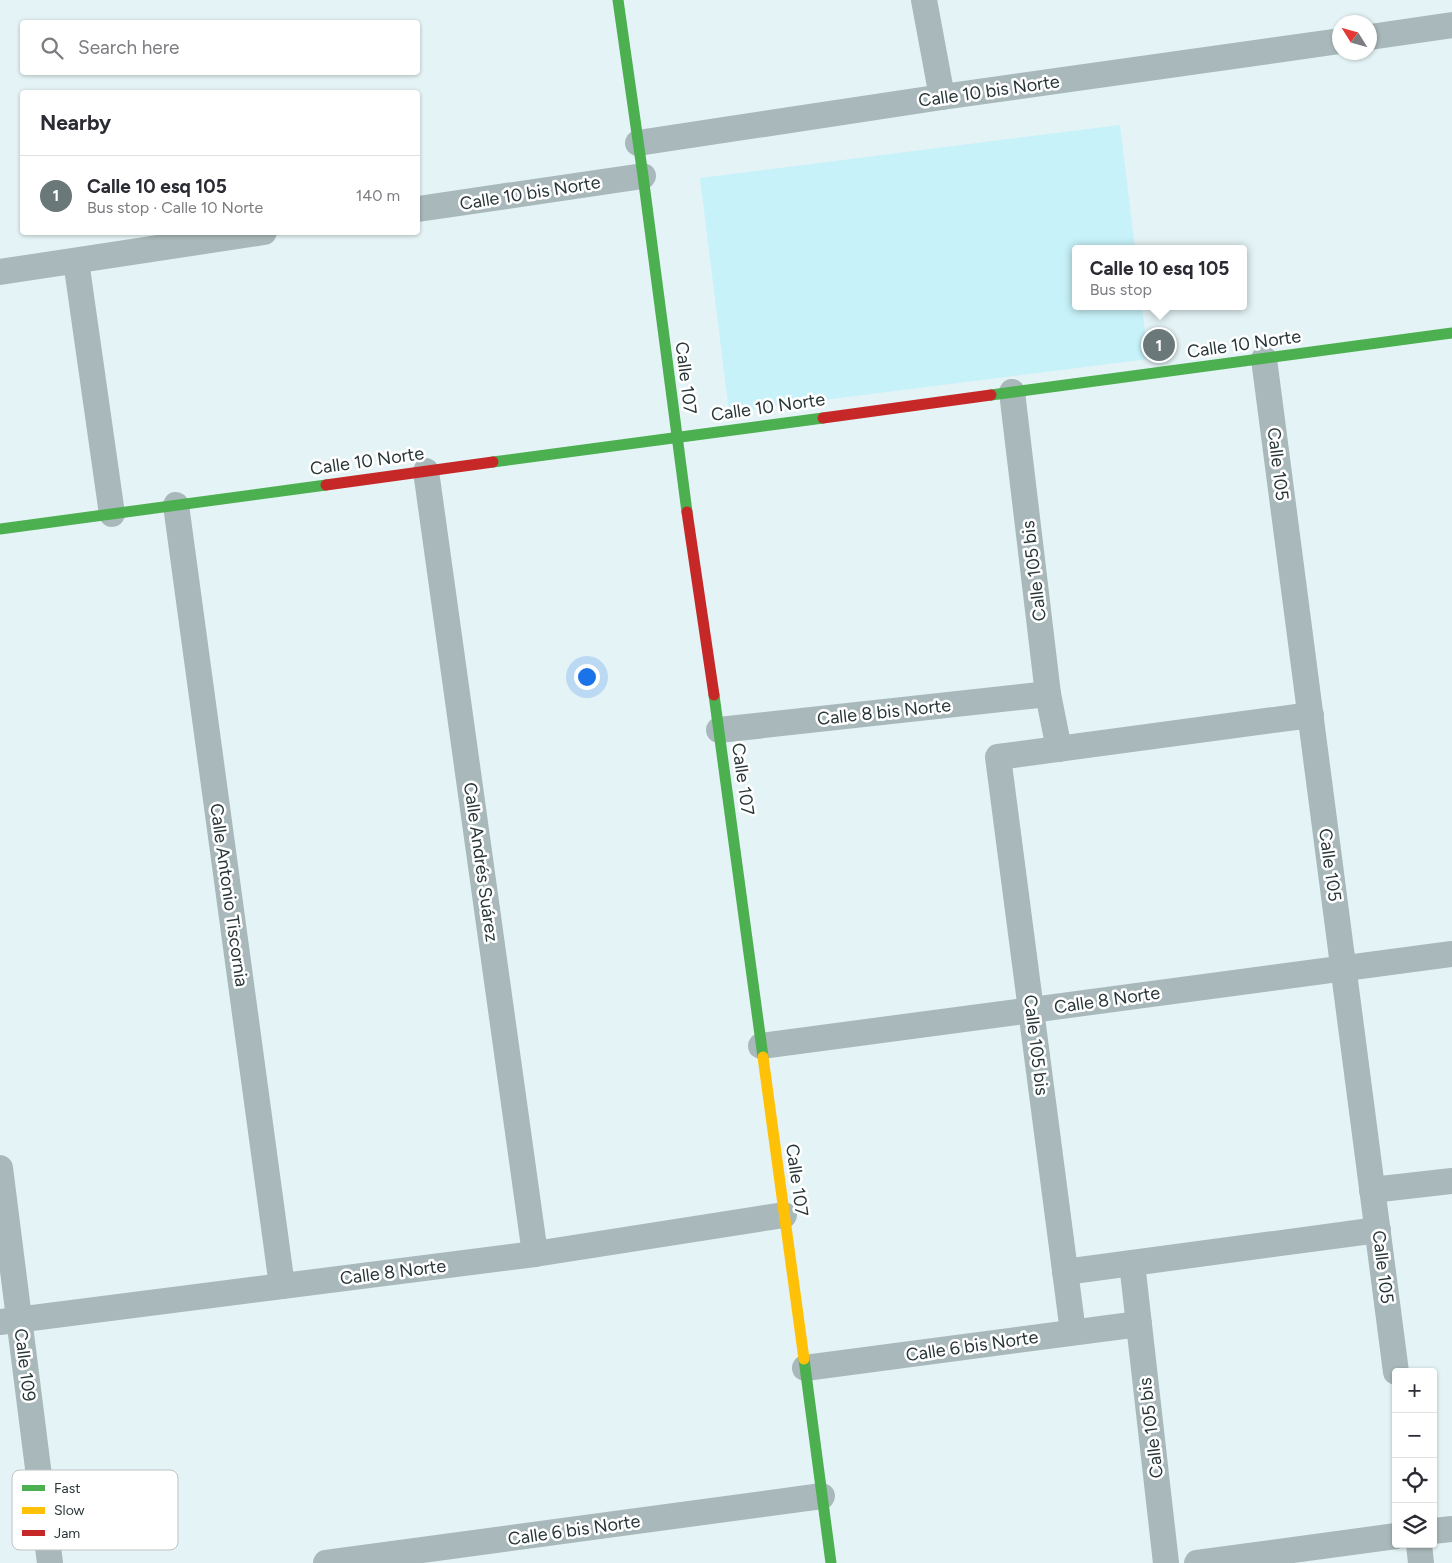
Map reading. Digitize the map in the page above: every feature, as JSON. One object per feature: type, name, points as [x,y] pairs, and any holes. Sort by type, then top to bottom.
[{"type":"street","name":"Calle 107","points":[[618,0],[643,176],[676,437],[719,730],[831,1563]]},
{"type":"street","points":[[924,0],[942,97]]},
{"type":"street","points":[[1377,36],[1452,25]]},
{"type":"street","name":"Calle 10 bis Norte","points":[[638,143],[942,97],[1332,42]]},
{"type":"street","name":"Calle 10 bis Norte","points":[[420,210],[643,176]]},
{"type":"street","points":[[0,272],[245,235]]},
{"type":"street","points":[[76,261],[112,514]]},
{"type":"street","name":"Calle 10 Norte","points":[[0,529],[1452,333]]},
{"type":"street","name":"Calle 105","points":[[1264,358],[1395,1368]]},
{"type":"street","name":"Calle 105 bis","points":[[1012,392],[1048,694],[1059,749],[998,757],[1073,1332]]},
{"type":"street","name":"Calle Andrés Suárez","points":[[426,471],[536,1254]]},
{"type":"street","name":"Calle Antonio Tiscornia","points":[[176,505],[282,1286]]},
{"type":"street","name":"Calle 8 bis Norte","points":[[719,730],[1048,694]]},
{"type":"street","points":[[1059,749],[1311,715]]},
{"type":"street","name":"Calle 8 Norte","points":[[761,1046],[1452,954]]},
{"type":"street","name":"Calle 109","points":[[0,1168],[10,1320],[35,1470]]},
{"type":"street","points":[[1372,1190],[1452,1181]]},
{"type":"street","name":"Calle 8 Norte","points":[[10,1320],[536,1254],[784,1215]]},
{"type":"street","points":[[1065,1272],[1378,1230]]},
{"type":"street","name":"Calle 105 bis","points":[[1132,1263],[1166,1563]]},
{"type":"street","name":"Calle 6 bis Norte","points":[[805,1368],[1139,1324]]},
{"type":"street","name":"Calle 6 bis Norte","points":[[326,1563],[822,1496]]},
{"type":"street","points":[[1437,1531],[1452,1529]]},
{"type":"street","points":[[1197,1563],[1392,1537]]},
{"type":"street","points":[[1419,1548],[1421,1563]]},
{"type":"street","name":"Calle 109","points":[[48,1550],[50,1563]]},
{"type":"shaded area","points":[[1120,125],[1135,245],[1072,245],[1072,310],[1142,310],[1148,359],[729,412],[700,178]]},
{"type":"traffic: fast","points":[[618,0],[687,512]]},
{"type":"traffic: fast","points":[[991,395],[1452,333]]},
{"type":"traffic: fast","points":[[493,462],[823,418]]},
{"type":"traffic: fast","points":[[0,529],[326,485]]},
{"type":"traffic: fast","points":[[714,695],[763,1057]]},
{"type":"traffic: fast","points":[[804,1359],[831,1563]]},
{"type":"traffic: slow","points":[[763,1057],[804,1359]]},
{"type":"traffic: jam","points":[[823,418],[991,395]]},
{"type":"traffic: jam","points":[[326,485],[493,462]]},
{"type":"traffic: jam","points":[[687,512],[714,695]]},
{"type":"place","name":"Calle 10 esq 105","points":[[1159,345]]}]
